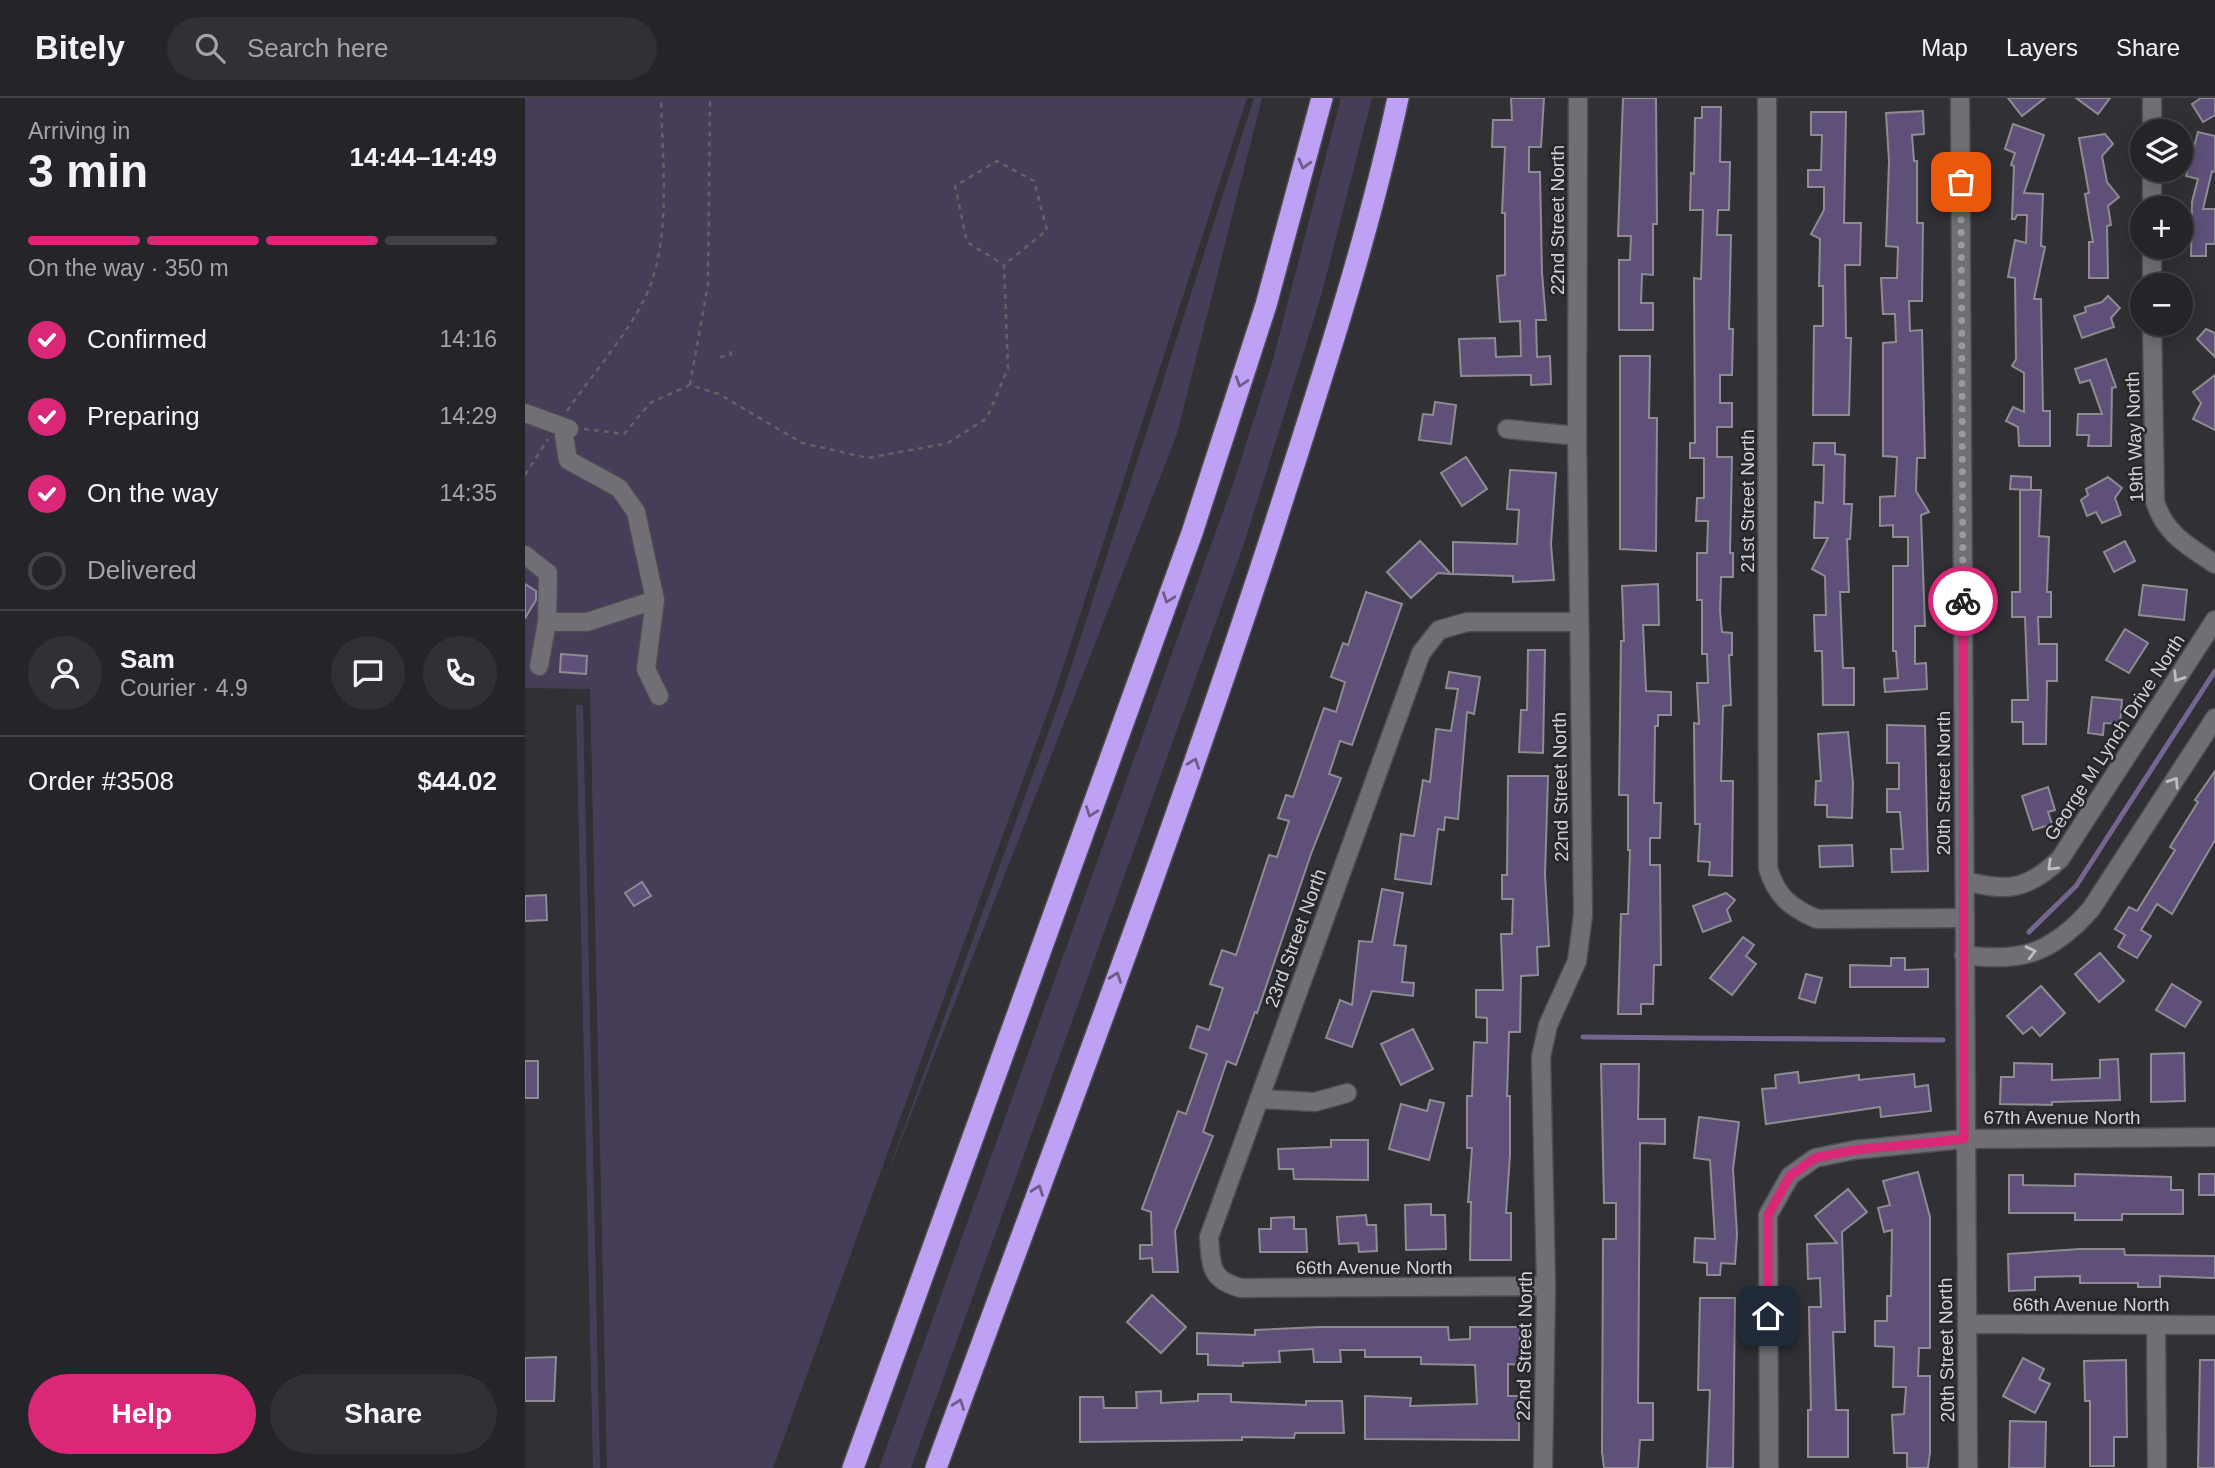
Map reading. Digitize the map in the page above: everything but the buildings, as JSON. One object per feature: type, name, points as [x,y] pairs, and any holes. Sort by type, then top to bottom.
[{"type":"highway","points":[[853,1468],[1192,533],[1266,305],[1322,98]]},
{"type":"highway","points":[[936,1468],[1240,634],[1310,416],[1375,199],[1398,98]]},
{"type":"street","name":"22nd Street North","points":[[1543,1468],[1546,1286],[1541,1057],[1548,1025],[1577,961],[1583,915],[1577,436],[1578,98]]},
{"type":"street","name":"21st Street North","points":[[1767,98],[1768,868],[1773,887],[1783,899],[1796,910],[1817,919],[1964,918]]},
{"type":"street","name":"20th Street North","points":[[1960,98],[1968,1468]]},
{"type":"street","points":[[2152,98],[2152,119]]},
{"type":"street","name":"19th Way North","points":[[2152,336],[2155,500],[2159,514],[2174,536],[2215,564]]},
{"type":"street","points":[[532,415],[569,430],[568,460],[619,488],[635,512],[655,600],[646,669],[659,696]]},
{"type":"street","points":[[1507,429],[1577,436]]},
{"type":"street","points":[[525,555],[548,573],[547,622],[539,666]]},
{"type":"street","points":[[547,622],[587,622],[655,600]]},
{"type":"street","name":"George M Lynch Drive North","points":[[1965,881],[1990,888],[2010,887],[2038,880],[2060,859],[2215,620]]},
{"type":"street","name":"23rd Street North","points":[[1211,1267],[1209,1237],[1421,653],[1439,630],[1467,622],[1579,622]]},
{"type":"street","points":[[1964,955],[2014,956],[2039,951],[2069,935],[2091,909],[2215,718]]},
{"type":"street","points":[[1259,1099],[1315,1102],[1346,1093]]},
{"type":"street","name":"67th Avenue North","points":[[1769,1468],[1768,1215],[1790,1176],[1815,1158],[1854,1150],[1964,1139],[2215,1137]]},
{"type":"street","name":"66th Avenue North","points":[[1211,1267],[1223,1284],[1241,1288],[1546,1286]]},
{"type":"street","name":"66th Avenue North","points":[[1967,1324],[2215,1325]]},
{"type":"street","points":[[2156,1325],[2157,1468]]},
{"type":"path","points":[[525,475],[569,430],[644,300],[657,262],[662,208],[661,98]]},
{"type":"path","points":[[690,384],[708,284],[710,98]]},
{"type":"path","points":[[997,161],[1034,181],[1047,230],[1004,265],[967,242],[955,187],[997,161]]},
{"type":"path","points":[[569,430],[624,434],[650,403],[690,384],[719,394],[802,443],[868,458],[948,443],[987,418],[1008,368],[1004,265]]},
{"type":"path","points":[[720,357],[731,355],[730,349]]},
{"type":"shaded area","points":[[525,98],[1247,98],[1056,689],[773,1468],[607,1468],[590,689],[525,688]]},
{"type":"shaded area","points":[[1254,98],[1262,98],[1177,434],[883,1186],[1063,692]]},
{"type":"shaded area","points":[[1341,98],[1372,98],[1321,296],[1244,544],[911,1468],[879,1468],[1234,481],[1272,363]]},
{"type":"shaded area","points":[[576,705],[583,705],[600,1468],[593,1468]]},
{"type":"waterway","points":[[2029,932],[2076,886],[2215,671]]},
{"type":"waterway","points":[[1583,1037],[1943,1040]]},
{"type":"way so far","points":[[1961,182],[1963,601]]},
{"type":"route","points":[[1768,1316],[1768,1215],[1790,1176],[1815,1158],[1854,1150],[1964,1139],[1963,601]]}]
